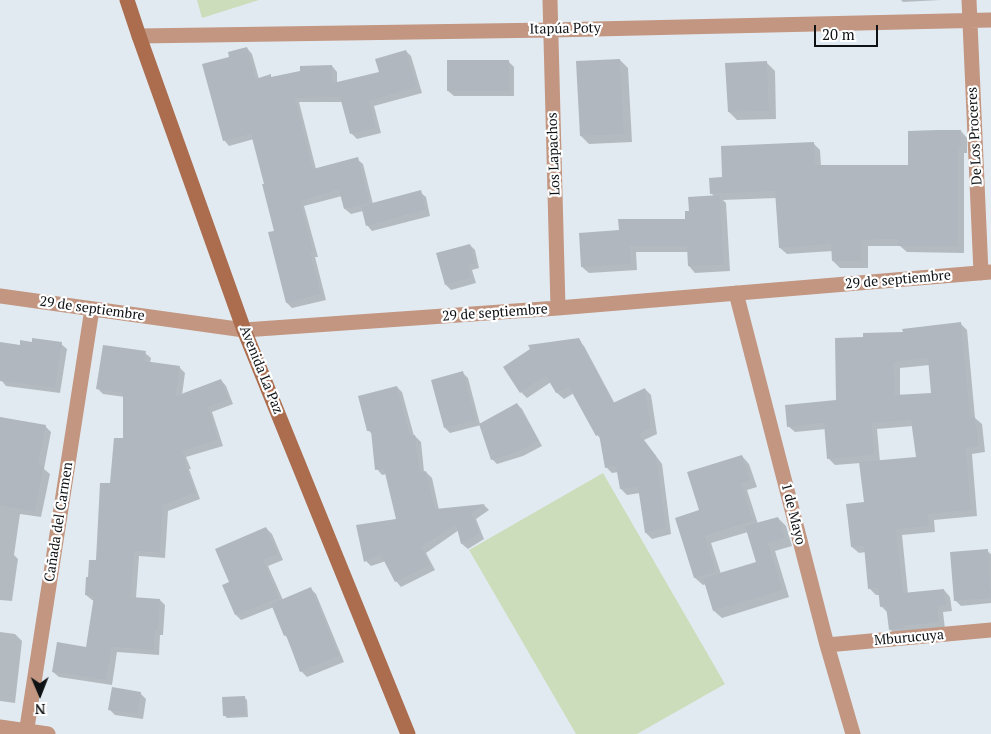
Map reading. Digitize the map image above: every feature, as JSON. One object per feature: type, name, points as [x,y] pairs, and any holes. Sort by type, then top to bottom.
[{"type":"street","name":"Avenida La Paz","points":[[127,0],[244,330],[408,734]]},
{"type":"street","name":"Los Lapachos","points":[[550,0],[558,308]]},
{"type":"street","name":"De Los Proceres","points":[[970,0],[986,272]]},
{"type":"street","name":"Itapúa Poty","points":[[139,36],[551,30],[991,20]]},
{"type":"street","name":"29 de septiembre","points":[[0,296],[244,330],[558,308],[986,272]]},
{"type":"street","name":"1 de Mayo","points":[[736,293],[826,645],[853,734]]},
{"type":"street","name":"Cañada del Carmen","points":[[27,732],[92,309]]},
{"type":"street","name":"Mburucuya","points":[[826,645],[991,630]]},
{"type":"street","points":[[0,727],[48,734]]},
{"type":"green space","points":[[197,0],[259,0],[202,18]]},
{"type":"green space","points":[[603,473],[725,684],[637,734],[576,734],[469,550]]},
{"type":"building","points":[[247,47],[256,79],[271,74],[271,77],[300,71],[300,66],[332,65],[333,83],[379,72],[375,59],[406,50],[417,87],[369,101],[376,128],[350,134],[340,97],[295,98],[313,169],[358,157],[370,203],[344,209],[339,190],[300,201],[313,251],[310,252],[321,294],[286,303],[268,232],[274,231],[251,134],[223,141],[202,64],[229,57],[228,52]]},
{"type":"building","points":[[620,59],[624,134],[580,136],[576,61]]},
{"type":"building","points":[[447,60],[509,60],[509,91],[447,91]]},
{"type":"building","points":[[767,61],[769,111],[728,112],[725,63]]},
{"type":"building","points":[[961,130],[961,146],[958,146],[958,246],[898,246],[898,239],[861,240],[861,261],[832,261],[831,244],[779,248],[775,191],[710,194],[709,178],[722,177],[721,146],[814,142],[815,165],[908,165],[908,131]]},
{"type":"building","points":[[421,190],[426,210],[366,226],[361,206]]},
{"type":"building","points":[[720,195],[724,265],[688,266],[687,246],[630,246],[631,264],[581,267],[579,233],[619,230],[618,219],[685,219],[685,211],[689,211],[688,197]]},
{"type":"building","points":[[470,244],[475,264],[468,265],[471,278],[445,285],[436,253]]},
{"type":"building","points":[[961,322],[970,417],[975,417],[979,446],[966,448],[971,510],[928,514],[929,526],[896,529],[903,593],[944,589],[946,605],[937,606],[939,622],[904,626],[904,628],[889,630],[886,606],[880,607],[878,588],[868,589],[864,546],[851,547],[846,504],[864,502],[859,462],[916,457],[911,420],[872,423],[874,455],[827,459],[824,423],[787,427],[785,405],[836,400],[835,338],[863,337],[863,333],[903,332],[902,329]],"holes":[[[928,358],[931,393],[895,395],[894,362]]]},
{"type":"building","points":[[32,338],[62,342],[55,388],[0,381],[0,342],[20,345],[20,340],[32,342]]},
{"type":"building","points":[[579,338],[613,403],[645,388],[651,428],[639,434],[656,456],[666,528],[645,533],[638,487],[620,489],[616,466],[605,468],[599,434],[596,436],[569,387],[556,393],[546,376],[520,393],[503,367],[530,349],[528,345]]},
{"type":"building","points":[[103,345],[146,351],[144,361],[180,366],[176,396],[221,379],[229,399],[208,407],[218,440],[182,451],[196,493],[163,505],[160,553],[134,551],[131,597],[160,599],[158,630],[155,630],[154,650],[112,647],[106,680],[52,672],[57,642],[86,647],[94,596],[85,595],[86,577],[88,577],[89,560],[96,560],[100,483],[110,483],[114,438],[123,438],[123,393],[96,389]]},
{"type":"building","points":[[463,371],[476,420],[444,428],[431,380]]},
{"type":"building","points":[[397,386],[410,435],[415,435],[420,472],[426,471],[435,509],[485,504],[471,513],[480,533],[461,544],[456,524],[421,547],[430,565],[395,582],[381,555],[364,562],[356,525],[396,519],[384,469],[375,470],[371,431],[367,431],[358,396]]},
{"type":"building","points":[[517,403],[539,441],[518,452],[491,460],[479,424]]},
{"type":"building","points":[[0,417],[46,425],[38,465],[44,467],[35,512],[0,505]]},
{"type":"building","points":[[742,455],[750,480],[741,483],[753,521],[705,536],[716,572],[694,578],[675,518],[699,510],[687,472]]},
{"type":"building","points":[[778,517],[785,538],[768,543],[783,590],[713,611],[703,578],[756,562],[745,526]]},
{"type":"building","points":[[266,527],[278,554],[263,560],[279,598],[235,615],[222,585],[229,582],[215,549]]},
{"type":"building","points":[[988,549],[991,598],[954,601],[950,552]]},
{"type":"building","points":[[311,587],[339,656],[300,672],[286,635],[284,636],[271,604]]},
{"type":"building","points":[[112,687],[141,692],[138,714],[108,710]]},
{"type":"building","points":[[245,696],[246,715],[223,716],[222,697]]}]
